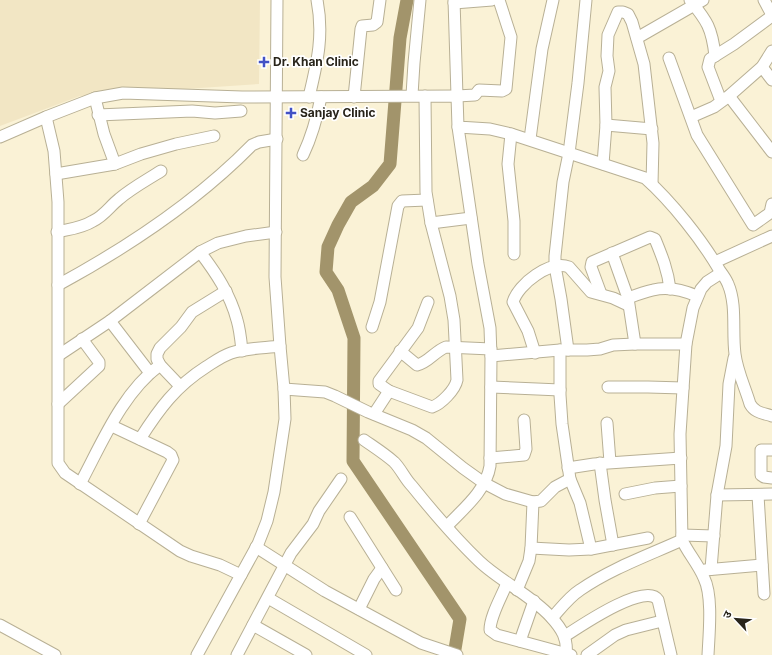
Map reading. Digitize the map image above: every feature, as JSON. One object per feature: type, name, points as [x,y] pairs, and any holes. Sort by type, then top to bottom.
[{"type":"street","points":[[197,655],[256,547],[267,521],[274,492],[285,419],[275,277],[277,0]]},
{"type":"street","points":[[309,97],[320,45],[318,0]]},
{"type":"street","points":[[354,97],[361,29],[362,26],[373,26],[377,22],[380,0]]},
{"type":"street","points":[[409,96],[414,63],[420,0]]},
{"type":"street","points":[[446,526],[470,502],[484,483],[488,475],[490,458],[490,328],[478,264],[458,127],[454,1],[492,0]]},
{"type":"street","points":[[0,137],[95,98],[123,93],[242,97],[354,97],[457,96],[475,95],[479,90],[502,91],[506,89],[511,37],[500,0]]},
{"type":"street","points":[[530,139],[542,49],[553,0]]},
{"type":"street","points":[[586,0],[578,84],[569,153],[561,196],[555,266],[561,299],[564,350],[560,390],[562,424],[569,474],[580,503],[591,549]]},
{"type":"street","points":[[764,0],[772,15],[734,44],[710,59],[708,67],[725,99],[772,152]]},
{"type":"street","points":[[637,38],[696,2],[711,30],[714,39],[715,56]]},
{"type":"street","points":[[603,164],[606,125],[604,94],[609,70],[607,56],[608,36],[618,12],[623,12],[628,14],[632,22],[644,64],[647,102],[652,129],[652,184]]},
{"type":"street","points":[[691,117],[714,107],[725,99],[762,67],[772,51]]},
{"type":"street","points":[[669,58],[698,135],[753,225],[770,213],[772,204]]},
{"type":"street","points":[[762,67],[772,80]]},
{"type":"street","points":[[425,96],[425,163],[427,200],[431,224],[454,320],[456,385],[454,389],[436,406],[427,406],[389,391],[379,384],[379,381],[418,328],[428,302]]},
{"type":"street","points":[[303,155],[316,121],[321,97]]},
{"type":"street","points":[[95,98],[98,115],[115,164]]},
{"type":"street","points":[[98,115],[192,111],[215,113],[241,111]]},
{"type":"street","points":[[46,117],[54,151],[58,202],[58,463],[65,473],[80,484],[139,524],[191,556],[220,565],[241,575]]},
{"type":"street","points":[[606,125],[652,129]]},
{"type":"street","points":[[458,127],[490,130],[530,139],[645,178],[652,184],[683,218],[715,262],[728,283],[731,293],[735,354],[750,404],[752,409],[772,416]]},
{"type":"street","points":[[511,134],[508,164],[514,221],[514,254]]},
{"type":"street","points":[[56,174],[115,164],[141,154],[176,144],[214,136]]},
{"type":"street","points":[[58,285],[95,265],[177,210],[258,142],[277,139]]},
{"type":"street","points":[[58,232],[81,227],[93,222],[102,216],[118,200],[161,171]]},
{"type":"street","points":[[372,327],[380,302],[398,206],[402,200],[427,200]]},
{"type":"street","points":[[431,224],[471,218]]},
{"type":"street","points":[[59,355],[110,321],[200,252],[218,243],[246,236],[276,232]]},
{"type":"street","points":[[601,294],[591,265],[594,260],[650,237],[655,239],[665,264],[669,275],[670,289]]},
{"type":"street","points":[[715,262],[769,238],[772,249]]},
{"type":"street","points":[[200,252],[214,269],[232,303],[238,321],[242,351]]},
{"type":"street","points":[[612,253],[628,301],[635,344]]},
{"type":"street","points":[[534,353],[528,331],[513,302],[516,295],[526,284],[546,268],[564,265],[569,267],[587,289],[595,294],[601,294],[628,301],[654,289],[680,289],[697,296]]},
{"type":"street","points":[[705,570],[687,551],[682,537],[680,434],[686,344],[693,308],[700,289],[707,282],[721,273]]},
{"type":"street","points":[[180,386],[160,365],[157,354],[160,348],[181,327],[188,316],[209,300],[226,291]]},
{"type":"street","points":[[110,321],[150,373]]},
{"type":"street","points":[[58,404],[99,366],[98,362],[82,339]]},
{"type":"street","points":[[400,351],[417,365],[423,363],[441,349],[446,347],[491,352],[534,353],[600,349],[613,345],[686,344]]},
{"type":"street","points":[[140,439],[156,414],[180,386],[214,362],[231,353],[280,346]]},
{"type":"street","points":[[708,655],[708,591],[705,579],[705,570],[714,536],[717,495],[726,446],[729,384],[735,354]]},
{"type":"street","points":[[80,484],[124,404],[150,373],[160,365]]},
{"type":"street","points":[[491,387],[560,390]]},
{"type":"street","points":[[608,387],[683,388]]},
{"type":"street","points":[[284,389],[318,391],[335,396],[412,430],[426,438],[462,468],[484,483],[505,494],[533,502],[541,501],[569,474],[605,463],[681,458]]},
{"type":"street","points":[[371,413],[389,391]]},
{"type":"street","points":[[490,458],[524,455],[526,450],[524,420]]},
{"type":"street","points":[[607,423],[605,500],[613,545]]},
{"type":"street","points":[[112,426],[167,452],[171,455],[173,460],[139,524]]},
{"type":"street","points":[[364,440],[394,462],[407,481],[481,563],[534,601],[552,618],[565,636],[568,655],[497,635],[490,630],[490,626],[507,583]]},
{"type":"street","points":[[772,450],[762,450],[760,460],[762,477],[772,478]]},
{"type":"street","points":[[240,654],[284,565],[291,553],[313,524],[341,479]]},
{"type":"street","points":[[625,494],[655,488],[681,486]]},
{"type":"street","points":[[717,495],[772,494]]},
{"type":"street","points":[[758,495],[764,594]]},
{"type":"street","points":[[517,590],[529,561],[533,502]]},
{"type":"street","points":[[350,517],[396,590]]},
{"type":"street","points":[[552,618],[575,594],[603,576],[682,537],[714,536]]},
{"type":"street","points":[[531,548],[569,550],[591,549],[648,538]]},
{"type":"street","points":[[256,547],[325,591],[421,643],[434,649],[457,655]]},
{"type":"street","points":[[705,570],[762,565]]},
{"type":"street","points":[[359,609],[374,579],[382,568]]},
{"type":"street","points":[[565,636],[612,607],[647,595],[652,595],[656,596],[658,600],[671,655]]},
{"type":"street","points":[[268,598],[366,655]]},
{"type":"street","points":[[520,641],[534,601]]},
{"type":"street","points":[[587,655],[614,635],[626,630],[662,621]]},
{"type":"street","points":[[0,625],[55,655]]},
{"type":"street","points":[[253,625],[306,655]]},
{"type":"shaded area","points":[[0,0],[260,0],[259,84],[80,96],[0,126]]},
{"type":"waterway","points":[[407,0],[400,38],[390,164],[373,186],[351,202],[328,247],[326,272],[338,290],[354,338],[353,461],[460,619],[454,655]]},
{"type":"place","name":"Dr. Khan Clinic","points":[[264,62]]},
{"type":"place","name":"Sanjay Clinic","points":[[291,113]]}]
